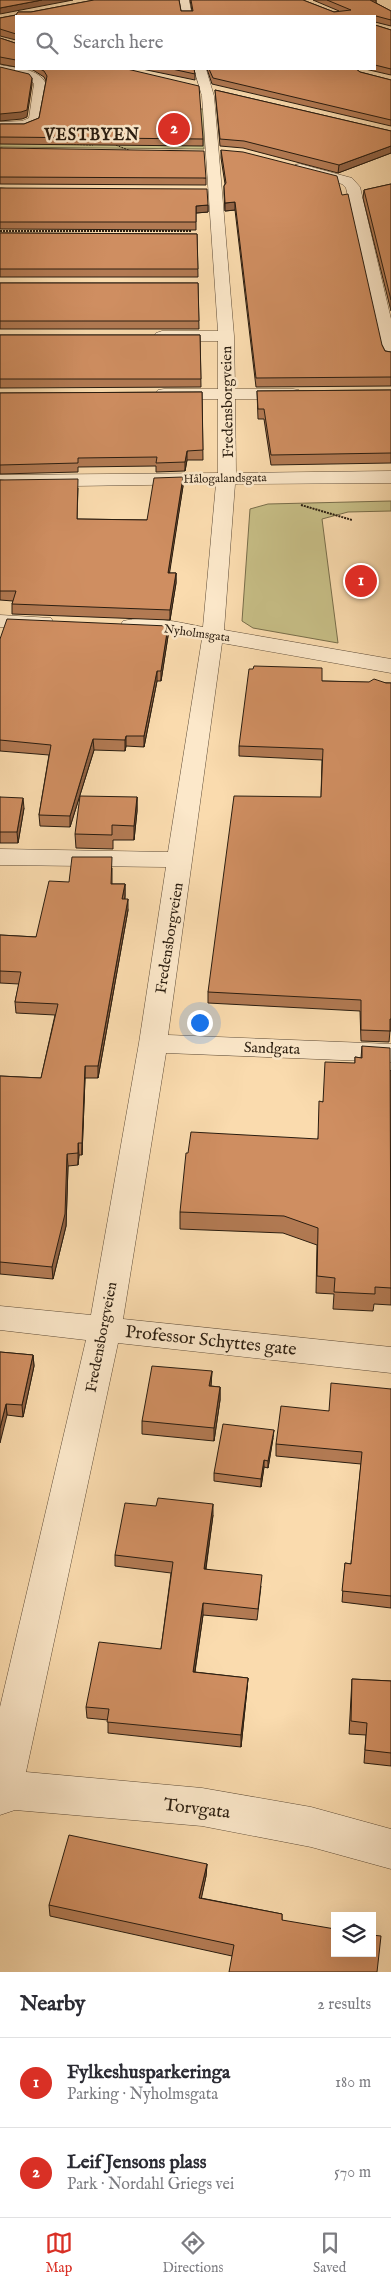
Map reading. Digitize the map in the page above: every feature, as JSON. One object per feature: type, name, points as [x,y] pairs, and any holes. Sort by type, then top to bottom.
[{"type":"street","points":[[184,0],[187,15]]},
{"type":"street","points":[[0,68],[34,76],[40,84],[36,120],[24,125],[0,126]]},
{"type":"street","name":"Fredensborgveien","points":[[1,1792],[105,1328],[182,860],[214,634],[227,486],[226,336],[217,191],[207,90],[200,70]]},
{"type":"street","points":[[191,85],[220,92]]},
{"type":"street","points":[[290,166],[339,178],[347,181],[353,187],[391,354]]},
{"type":"street","points":[[200,191],[217,191]]},
{"type":"street","points":[[200,234],[219,236]]},
{"type":"street","points":[[203,284],[222,284]]},
{"type":"street","points":[[147,336],[226,336]]},
{"type":"street","points":[[147,394],[306,394]]},
{"type":"street","name":"Hålogalandsgata","points":[[0,495],[391,477]]},
{"type":"street","name":"Hålogalandsgata","points":[[0,481],[391,491]]},
{"type":"street","points":[[0,622],[58,624]]},
{"type":"street","name":"Nyholmsgata","points":[[107,625],[175,628],[391,666]]},
{"type":"street","points":[[0,857],[182,860]]},
{"type":"street","name":"Sandgata","points":[[153,1043],[391,1053]]},
{"type":"street","name":"Professor Schyttes gate","points":[[0,1318],[391,1360]]},
{"type":"street","name":"Torvgata","points":[[1,1792],[202,1806],[311,1827],[391,1849]]},
{"type":"path","points":[[116,142],[110,143],[131,151]]},
{"type":"path","points":[[60,144],[97,144]]},
{"type":"path","points":[[67,150],[74,145]]},
{"type":"path","points":[[0,231],[200,234]]},
{"type":"path","points":[[297,504],[352,520]]},
{"type":"shaded area","points":[[164,109],[204,109],[204,149],[0,147],[0,129]]},
{"type":"shaded area","points":[[391,501],[391,511],[348,512],[322,519],[338,643],[253,628],[242,621],[250,509],[268,504]]},
{"type":"building","points":[[0,0],[42,0],[0,8]]},
{"type":"building","points":[[94,0],[179,0],[181,11],[193,11],[191,0],[303,0],[334,12],[351,10],[327,0],[370,0],[391,11],[391,20],[376,15],[16,15],[18,12],[31,12]]},
{"type":"building","points":[[15,15],[15,34],[0,29],[0,18]]},
{"type":"building","points":[[376,25],[391,30],[391,69],[376,65]]},
{"type":"building","points":[[0,38],[15,43],[15,60],[0,57]]},
{"type":"building","points":[[0,67],[29,74],[32,78],[27,110],[0,114]]},
{"type":"building","points":[[42,70],[131,70],[199,86],[203,139],[0,137],[0,124],[24,124],[39,118],[47,76]]},
{"type":"building","points":[[177,70],[194,70],[195,74]]},
{"type":"building","points":[[209,70],[357,70],[391,80],[391,120],[213,78]]},
{"type":"building","points":[[215,90],[391,131],[391,146],[339,165],[244,141],[220,139]]},
{"type":"building","points":[[0,148],[204,151],[206,178],[0,177]]},
{"type":"building","points":[[221,150],[243,152],[337,176],[342,195],[348,194],[382,345],[385,351],[391,352],[391,377],[256,378],[235,202],[225,203],[224,186],[226,183]]},
{"type":"building","points":[[391,184],[391,300],[364,190]]},
{"type":"building","points":[[0,188],[207,189],[208,205],[196,206],[196,222],[0,222]]},
{"type":"building","points":[[0,233],[197,234],[198,269],[0,269]]},
{"type":"building","points":[[0,283],[198,283],[199,321],[0,321]]},
{"type":"building","points":[[0,335],[200,335],[201,379],[0,379]]},
{"type":"building","points":[[391,390],[391,453],[271,455],[264,409],[258,409],[257,391]]},
{"type":"building","points":[[202,392],[203,450],[187,451],[185,462],[156,463],[157,457],[78,458],[78,463],[0,465],[0,393]]},
{"type":"building","points":[[183,477],[168,573],[176,573],[170,610],[12,604],[16,591],[0,591],[0,480],[78,479],[77,519],[147,520],[154,478]]},
{"type":"building","points":[[7,619],[168,626],[161,671],[157,671],[144,736],[126,736],[125,740],[93,739],[70,816],[39,815],[51,745],[0,740],[0,639]]},
{"type":"building","points":[[254,666],[322,668],[322,681],[369,682],[374,679],[391,683],[390,1031],[361,1030],[361,1000],[208,992],[234,796],[321,797],[323,749],[239,746],[249,669],[253,669]]},
{"type":"building","points":[[80,796],[137,797],[134,826],[112,825],[112,835],[75,834]]},
{"type":"building","points":[[0,797],[23,798],[17,832],[0,832]]},
{"type":"building","points":[[72,857],[112,857],[111,884],[125,884],[122,899],[128,899],[98,1066],[85,1066],[82,1143],[78,1143],[78,1153],[67,1154],[65,1214],[52,1267],[0,1262],[0,1076],[41,1078],[58,1004],[15,1002],[21,972],[0,971],[0,935],[36,937],[49,881],[69,882]]},
{"type":"building","points":[[362,1046],[390,1048],[391,1288],[375,1287],[375,1294],[334,1292],[335,1278],[317,1276],[318,1228],[284,1216],[180,1212],[186,1153],[188,1153],[191,1132],[318,1139],[319,1101],[323,1102],[325,1062],[355,1063],[355,1057],[362,1058]]},
{"type":"building","points":[[0,1352],[33,1355],[22,1405],[6,1404],[0,1428]]},
{"type":"building","points":[[152,1366],[212,1371],[209,1386],[220,1387],[214,1428],[142,1421]]},
{"type":"building","points":[[331,1383],[391,1389],[391,1596],[342,1591],[345,1563],[351,1564],[362,1452],[276,1444],[281,1406],[329,1411]]},
{"type":"building","points":[[223,1424],[274,1430],[268,1461],[264,1460],[261,1479],[214,1473]]},
{"type":"building","points":[[158,1498],[213,1504],[204,1569],[262,1575],[258,1609],[203,1603],[193,1672],[248,1678],[241,1735],[107,1722],[109,1709],[86,1707],[99,1642],[161,1649],[173,1562],[115,1555],[125,1503],[156,1506]]},
{"type":"building","points":[[352,1679],[391,1681],[391,1753],[365,1750],[367,1723],[351,1721]]},
{"type":"building","points":[[69,1835],[207,1864],[199,1898],[282,1914],[282,1920],[331,1928],[331,1957],[376,1957],[376,1935],[381,1936],[377,1972],[229,1972],[234,1945],[49,1905]]},
{"type":"place","name":"Leif Jensons plass","points":[[174,129]]},
{"type":"place","name":"Fylkeshusparkeringa","points":[[361,581]]},
{"type":"district","name":"VESTBYEN","points":[[92,134]]}]
